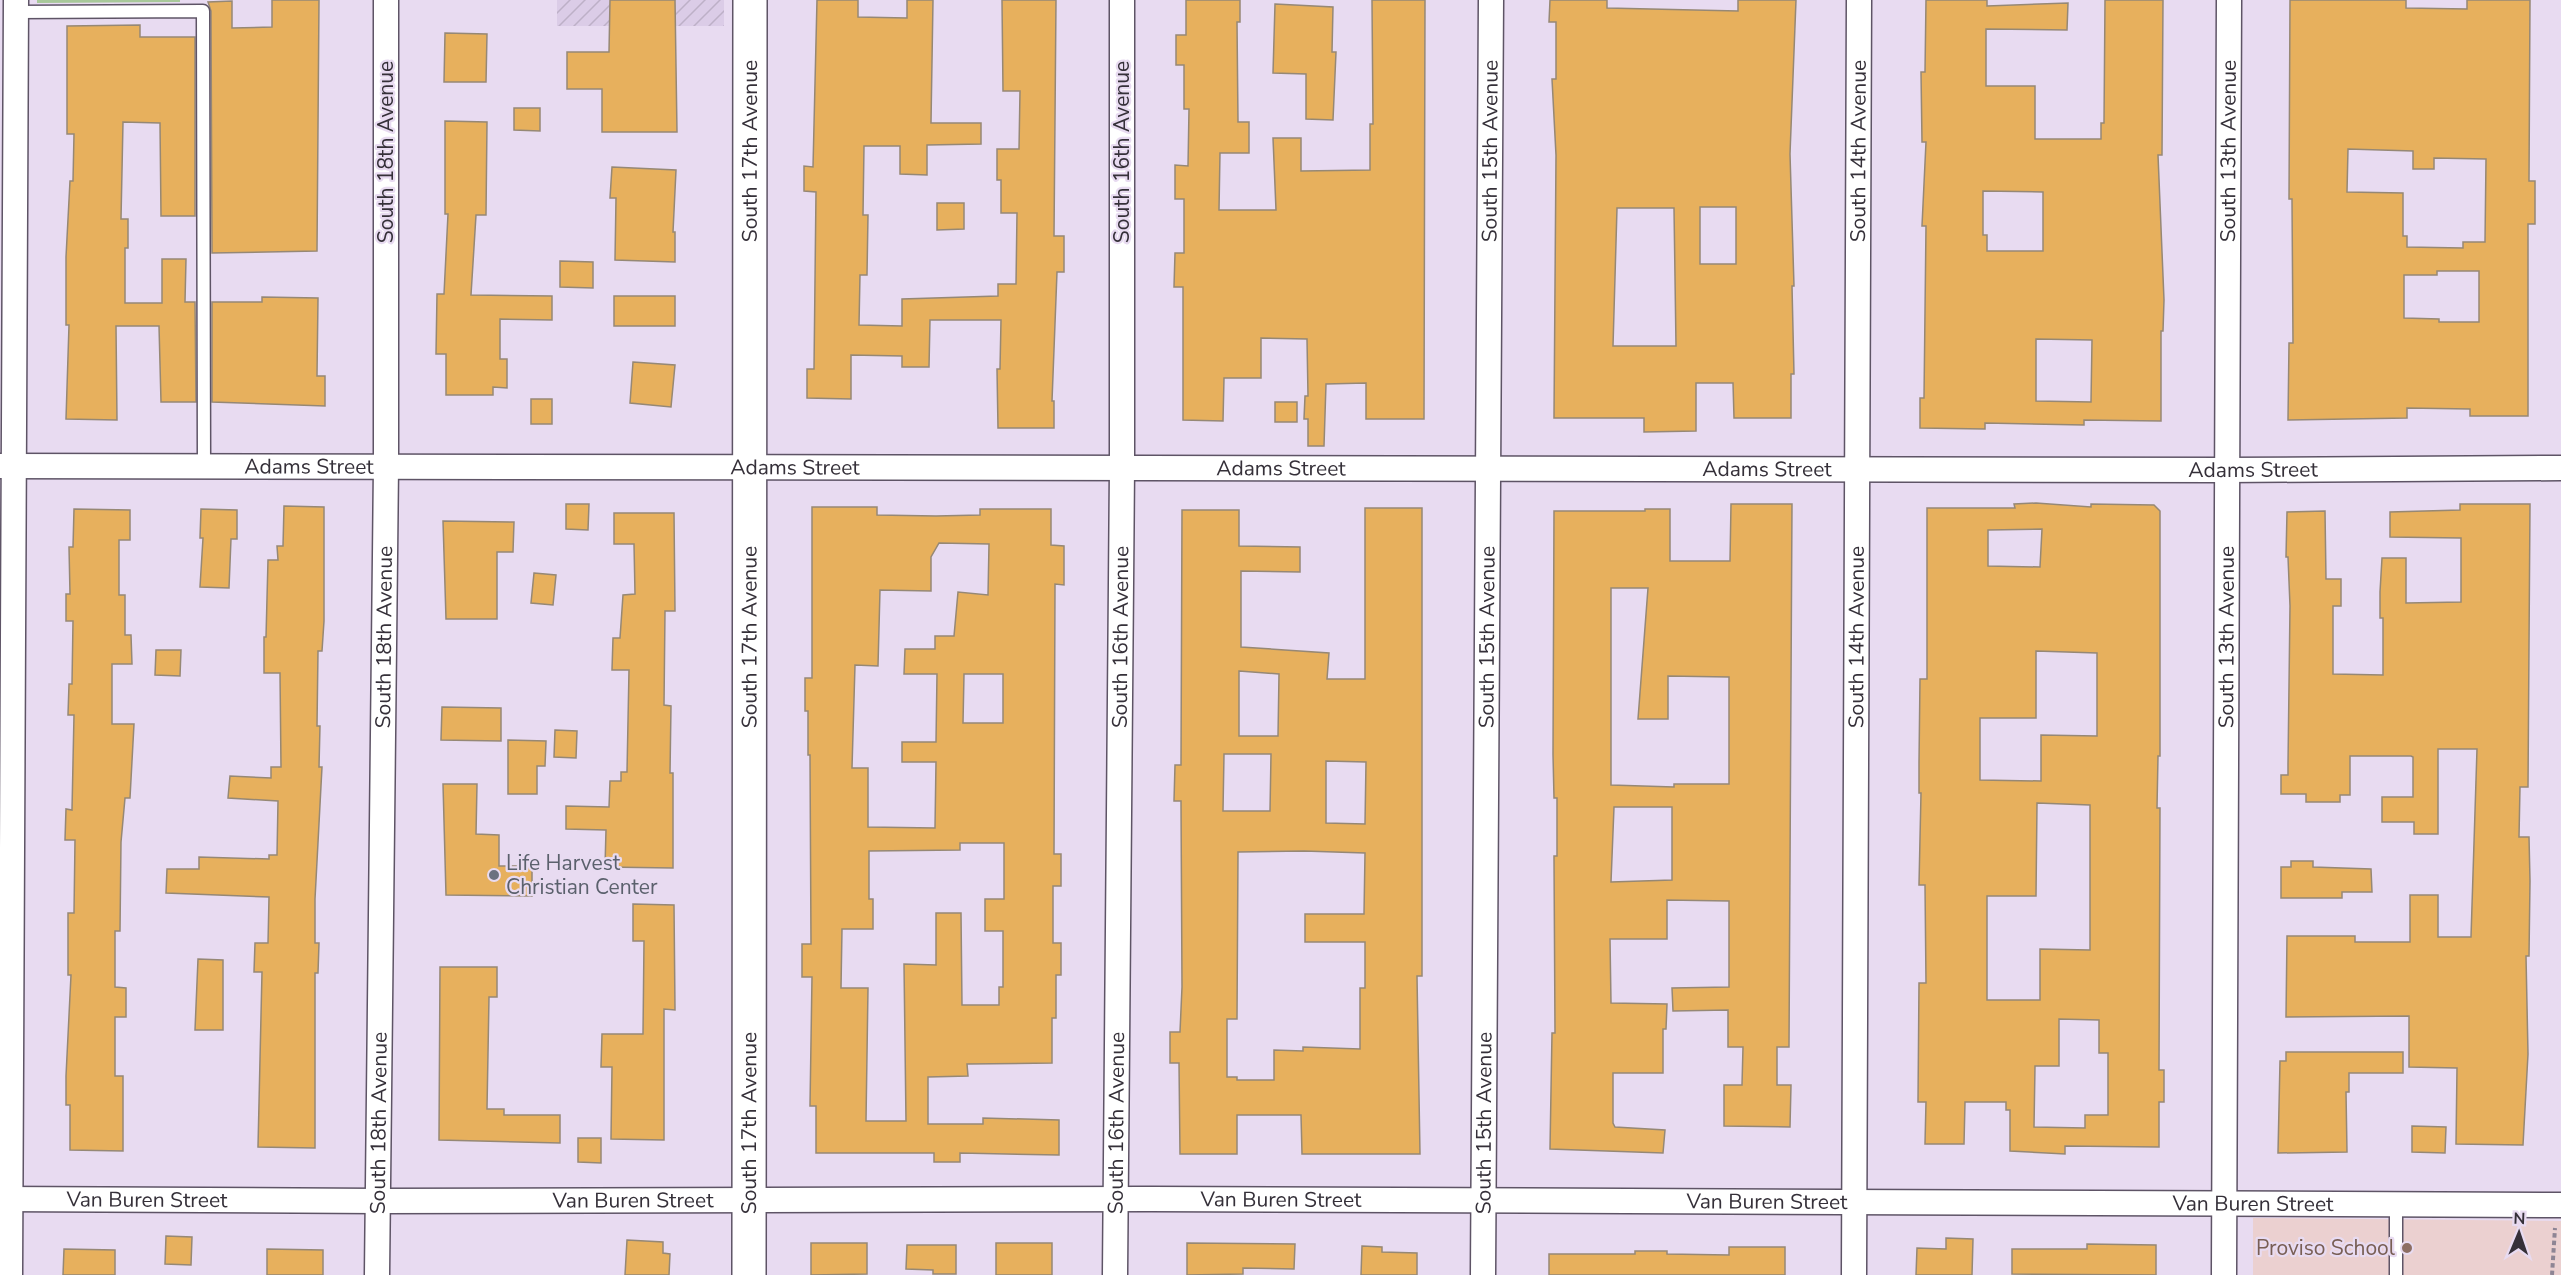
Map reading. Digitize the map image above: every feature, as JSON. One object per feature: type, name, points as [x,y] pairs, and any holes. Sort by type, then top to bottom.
[{"type":"street","name":"South 18th Avenue","points":[[377,1275],[386,466],[386,0]]},
{"type":"street","name":"South 17th Avenue","points":[[749,1275],[750,0]]},
{"type":"street","name":"South 16th Avenue","points":[[1115,1275],[1122,468],[1122,0]]},
{"type":"street","name":"South 15th Avenue","points":[[1483,1275],[1490,469],[1491,0]]},
{"type":"street","name":"South 14th Avenue","points":[[1854,1275],[1855,470],[1859,0]]},
{"type":"street","name":"South 13th Avenue","points":[[2224,1275],[2225,470],[2229,0]]},
{"type":"street","points":[[10,1275],[5,1199],[7,466],[16,6]]},
{"type":"street","name":"Adams Street","points":[[7,466],[1855,470],[2561,468]]},
{"type":"street","name":"Van Buren Street","points":[[5,1199],[749,1201],[1115,1198],[2396,1204],[2558,1214]]},
{"type":"lane","points":[[16,6],[203,11],[204,466]]},
{"type":"lane","points":[[2396,1204],[2396,1275]]},
{"type":"path","points":[[2552,1275],[2558,1214]]},
{"type":"shaded area","points":[[557,0],[724,0],[724,26],[557,26]]},
{"type":"shaded area","name":"Proviso School","points":[[2253,1218],[2561,1221],[2561,1275],[2253,1275]]},
{"type":"green space","points":[[37,0],[180,0],[180,2],[37,3]]},
{"type":"building","points":[[272,0],[319,0],[317,251],[212,253],[211,11],[208,2],[232,1],[232,28],[272,27]]},
{"type":"building","points":[[610,0],[675,0],[677,132],[602,132],[602,89],[567,89],[567,52],[609,52]]},
{"type":"building","points":[[817,0],[858,0],[858,17],[907,18],[907,0],[933,0],[931,123],[981,123],[981,144],[927,145],[927,175],[900,174],[900,146],[864,146],[863,215],[868,215],[867,275],[860,275],[859,325],[902,326],[902,299],[998,296],[998,284],[1016,284],[1017,213],[1001,213],[1001,180],[997,180],[997,149],[1019,149],[1020,91],[1003,91],[1002,0],[1056,0],[1054,236],[1064,236],[1064,272],[1057,272],[1052,401],[1054,401],[1054,428],[998,428],[997,369],[1000,369],[1001,320],[930,320],[929,367],[902,367],[902,356],[851,355],[851,399],[807,398],[807,369],[814,369],[816,192],[804,191],[804,166],[813,167]]},
{"type":"building","points":[[1186,0],[1240,0],[1240,22],[1237,22],[1238,122],[1249,122],[1249,153],[1220,153],[1219,210],[1276,210],[1273,138],[1301,138],[1301,171],[1370,170],[1370,124],[1373,124],[1372,0],[1425,0],[1424,419],[1366,419],[1366,383],[1326,384],[1324,446],[1308,446],[1308,419],[1304,419],[1305,396],[1308,396],[1307,339],[1261,338],[1261,378],[1224,378],[1223,421],[1183,420],[1183,287],[1174,287],[1175,253],[1184,253],[1184,199],[1175,199],[1175,165],[1188,166],[1189,109],[1184,109],[1184,65],[1176,65],[1176,35],[1186,35]]},
{"type":"building","points":[[1550,0],[1607,0],[1607,8],[1738,11],[1738,0],[1796,0],[1790,154],[1794,286],[1792,286],[1794,374],[1791,374],[1791,418],[1734,418],[1733,383],[1696,383],[1696,431],[1644,432],[1644,418],[1554,418],[1556,155],[1552,79],[1556,79],[1556,22],[1549,22]],"holes":[[[1700,207],[1736,207],[1736,264],[1700,264]],[[1617,208],[1674,208],[1676,346],[1613,346]]]},
{"type":"building","points":[[1926,0],[1987,0],[1987,6],[2068,3],[2067,30],[1986,29],[1986,86],[2035,86],[2035,139],[2101,139],[2101,123],[2104,123],[2105,0],[2163,0],[2162,155],[2158,155],[2164,300],[2163,331],[2161,331],[2161,421],[2084,420],[2084,425],[1985,423],[1985,429],[1920,428],[1920,398],[1924,398],[1926,226],[1922,226],[1926,142],[1922,142],[1921,72],[1925,72]],"holes":[[[1983,191],[2043,192],[2043,251],[1987,251],[1987,235],[1983,235]],[[2036,339],[2092,340],[2091,402],[2036,401]]]},
{"type":"building","points":[[2290,0],[2406,0],[2406,8],[2467,9],[2467,0],[2530,0],[2529,181],[2535,181],[2535,224],[2528,224],[2528,416],[2470,416],[2470,409],[2407,408],[2407,418],[2288,420],[2289,343],[2293,343],[2292,199],[2289,199]],"holes":[[[2348,149],[2413,151],[2413,169],[2434,169],[2434,158],[2486,159],[2485,242],[2463,242],[2463,248],[2407,247],[2407,236],[2403,236],[2403,193],[2347,192]],[[2437,271],[2479,271],[2479,322],[2439,322],[2439,319],[2404,318],[2404,275],[2437,275]]]},
{"type":"building","points":[[1275,4],[1333,7],[1332,52],[1336,52],[1333,120],[1306,119],[1306,74],[1273,73]]},
{"type":"building","points":[[140,25],[140,37],[195,37],[195,216],[161,216],[160,123],[123,122],[121,219],[128,219],[128,248],[125,248],[125,303],[162,303],[162,259],[186,259],[185,302],[195,302],[196,402],[161,402],[159,326],[116,326],[117,420],[66,419],[69,325],[66,325],[66,257],[70,181],[73,181],[74,134],[67,134],[67,26]]},
{"type":"building","points":[[445,33],[487,34],[486,82],[444,82]]},
{"type":"building","points":[[514,108],[540,108],[540,131],[514,130]]},
{"type":"building","points":[[445,121],[487,122],[486,215],[476,215],[471,295],[552,296],[552,320],[500,319],[500,359],[507,359],[507,388],[493,387],[493,395],[446,395],[446,354],[436,354],[437,294],[444,294],[448,214],[445,214]]},
{"type":"building","points":[[612,167],[676,170],[673,232],[675,232],[675,262],[615,260],[616,198],[610,198]]},
{"type":"building","points":[[937,203],[964,203],[964,229],[937,230]]},
{"type":"building","points":[[560,261],[593,262],[593,288],[560,287]]},
{"type":"building","points":[[614,296],[675,296],[675,326],[614,326]]},
{"type":"building","points":[[262,297],[318,298],[317,376],[325,376],[325,406],[212,402],[212,302],[262,302]]},
{"type":"building","points":[[633,362],[675,365],[671,407],[630,403]]},
{"type":"building","points":[[531,399],[552,399],[552,424],[531,424]]},
{"type":"building","points":[[1275,402],[1297,402],[1297,422],[1275,422]]},
{"type":"building","points":[[2036,503],[2091,507],[2091,504],[2154,505],[2160,511],[2160,756],[2158,756],[2157,808],[2160,808],[2159,1070],[2164,1070],[2164,1102],[2159,1102],[2159,1147],[2065,1146],[2065,1154],[2010,1151],[2010,1110],[2006,1110],[2006,1102],[1965,1102],[1964,1144],[1925,1144],[1926,1102],[1918,1102],[1919,983],[1926,983],[1925,885],[1919,885],[1921,793],[1919,793],[1919,763],[1920,679],[1927,679],[1927,508],[2015,508],[2014,504]],"holes":[[[2042,529],[2040,567],[1988,566],[1988,530]],[[2036,651],[2097,653],[2097,736],[2041,735],[2041,781],[1980,780],[1980,718],[2036,718]],[[2037,803],[2090,805],[2090,950],[2040,949],[2040,1000],[1987,1000],[1987,896],[2036,896]],[[2059,1019],[2099,1020],[2099,1053],[2108,1053],[2108,1115],[2085,1115],[2085,1128],[2034,1127],[2035,1066],[2059,1066]]]},
{"type":"building","points":[[566,504],[589,504],[588,530],[566,529]]},
{"type":"building","points":[[1731,504],[1792,504],[1789,1047],[1777,1047],[1777,1085],[1791,1085],[1790,1127],[1724,1126],[1724,1085],[1742,1085],[1743,1047],[1728,1047],[1728,1010],[1673,1011],[1672,988],[1729,987],[1729,901],[1667,900],[1667,939],[1610,939],[1611,1003],[1667,1004],[1666,1029],[1663,1029],[1663,1073],[1613,1073],[1613,1123],[1615,1127],[1665,1130],[1663,1153],[1550,1149],[1552,1033],[1555,1033],[1554,856],[1557,856],[1557,798],[1554,798],[1553,754],[1554,511],[1670,509],[1670,561],[1730,561]],"holes":[[[1611,588],[1648,588],[1638,719],[1668,719],[1668,676],[1729,677],[1729,784],[1674,784],[1674,787],[1611,785]],[[1614,807],[1672,807],[1672,880],[1611,882]]]},
{"type":"building","points":[[2460,504],[2530,504],[2528,787],[2520,787],[2519,837],[2529,837],[2530,881],[2529,956],[2526,956],[2528,1054],[2523,1145],[2456,1144],[2457,1068],[2409,1067],[2409,1016],[2286,1017],[2287,936],[2355,936],[2355,942],[2410,942],[2410,895],[2438,895],[2438,937],[2471,937],[2477,749],[2438,749],[2438,834],[2414,834],[2414,822],[2382,822],[2382,797],[2413,797],[2413,757],[2411,756],[2350,756],[2350,795],[2340,795],[2340,802],[2306,802],[2306,794],[2281,794],[2281,775],[2288,775],[2290,606],[2288,557],[2286,557],[2287,512],[2325,511],[2326,579],[2341,579],[2341,606],[2333,606],[2333,674],[2383,675],[2383,618],[2380,618],[2382,558],[2406,558],[2406,603],[2461,602],[2461,538],[2390,537],[2390,512],[2460,510]]},
{"type":"building","points":[[284,506],[324,507],[324,621],[322,651],[318,651],[317,726],[320,726],[319,767],[322,767],[315,899],[315,943],[319,943],[318,973],[315,973],[315,1148],[258,1147],[262,972],[254,972],[255,943],[268,943],[269,897],[166,893],[167,869],[199,869],[199,857],[269,859],[269,855],[277,855],[278,801],[228,798],[230,776],[271,778],[271,767],[281,767],[280,673],[264,673],[264,637],[266,637],[268,560],[278,560],[277,546],[283,546]]},
{"type":"building","points":[[812,507],[877,507],[877,515],[936,516],[980,515],[980,509],[1051,509],[1051,545],[1064,546],[1064,585],[1055,584],[1054,854],[1061,854],[1061,886],[1053,886],[1053,943],[1061,943],[1061,975],[1056,975],[1056,1018],[1052,1018],[1052,1063],[967,1064],[968,1076],[928,1077],[928,1124],[983,1124],[983,1118],[1059,1120],[1059,1155],[960,1153],[960,1162],[934,1162],[934,1153],[816,1153],[816,1106],[810,1106],[812,977],[802,977],[802,944],[811,944],[810,755],[808,755],[808,711],[805,711],[805,678],[812,678]],"holes":[[[939,543],[989,544],[988,595],[958,592],[954,636],[935,636],[935,649],[905,649],[904,674],[937,674],[936,742],[902,742],[902,762],[936,762],[935,828],[868,827],[868,768],[852,768],[855,665],[878,666],[880,590],[931,591],[931,557]],[[964,674],[1003,674],[1003,723],[963,723]],[[960,843],[1004,843],[1004,899],[985,899],[985,931],[1003,931],[1003,987],[999,987],[999,1005],[962,1005],[961,913],[936,913],[936,965],[904,964],[906,1121],[866,1121],[868,988],[841,988],[842,929],[873,929],[873,899],[869,899],[869,851],[960,850]]]},
{"type":"building","points":[[1365,508],[1422,508],[1422,976],[1417,976],[1420,1154],[1302,1154],[1301,1115],[1237,1115],[1237,1154],[1180,1154],[1179,1063],[1170,1063],[1170,1032],[1180,1032],[1182,987],[1181,801],[1174,801],[1175,765],[1181,765],[1182,510],[1239,510],[1239,546],[1300,547],[1300,572],[1241,571],[1241,647],[1329,653],[1327,679],[1365,679]],"holes":[[[1239,671],[1279,674],[1278,736],[1239,736]],[[1224,754],[1271,754],[1270,811],[1223,811]],[[1326,761],[1366,762],[1365,824],[1326,823]],[[1238,852],[1365,853],[1364,914],[1305,914],[1305,942],[1365,942],[1365,988],[1360,988],[1360,1049],[1303,1047],[1303,1051],[1274,1050],[1274,1080],[1237,1080],[1237,1077],[1227,1077],[1227,1019],[1237,1019]]]},
{"type":"building","points":[[74,509],[130,510],[130,540],[119,540],[119,595],[125,595],[125,635],[131,635],[132,664],[112,664],[112,724],[134,724],[130,798],[125,798],[121,842],[120,931],[115,931],[115,987],[126,988],[126,1017],[115,1017],[115,1076],[123,1076],[123,1151],[70,1150],[70,1105],[66,1105],[71,975],[68,975],[68,913],[74,913],[75,840],[65,840],[66,809],[72,810],[74,715],[68,715],[69,684],[72,684],[73,621],[66,621],[66,594],[70,594],[69,547],[73,547]]},
{"type":"building","points":[[201,509],[237,510],[237,539],[231,539],[229,588],[200,587],[203,538],[200,538]]},
{"type":"building","points":[[614,513],[674,513],[675,611],[665,611],[664,705],[671,706],[670,773],[673,773],[673,868],[605,867],[606,830],[566,829],[566,806],[609,807],[610,781],[621,781],[621,772],[627,772],[629,670],[612,670],[613,638],[620,638],[623,595],[635,594],[634,544],[614,544]]},
{"type":"building","points":[[443,521],[514,522],[513,552],[497,552],[497,619],[446,619]]},
{"type":"building","points":[[534,573],[556,575],[553,605],[531,603]]},
{"type":"building","points":[[156,650],[181,650],[180,676],[155,675]]},
{"type":"building","points":[[442,707],[501,708],[501,741],[441,740]]},
{"type":"building","points":[[555,730],[577,731],[576,758],[554,757]]},
{"type":"building","points":[[508,740],[546,741],[545,766],[537,766],[537,794],[508,794]]},
{"type":"building","name":"Life Harvest Christian Center","points":[[443,784],[477,784],[476,834],[499,835],[499,866],[532,866],[532,896],[446,895]]},
{"type":"building","points":[[2291,861],[2313,861],[2313,867],[2371,869],[2372,892],[2342,892],[2342,898],[2281,898],[2281,867],[2291,867]]},
{"type":"building","points":[[633,904],[674,905],[675,1010],[664,1009],[664,1140],[611,1139],[612,1067],[601,1067],[602,1034],[643,1034],[644,941],[633,941]]},
{"type":"building","points":[[198,959],[223,960],[223,1030],[195,1030]]},
{"type":"building","points":[[440,967],[497,967],[497,997],[489,997],[487,1109],[504,1109],[504,1115],[560,1115],[560,1143],[439,1140]]},
{"type":"building","points":[[2286,1052],[2403,1052],[2403,1073],[2349,1073],[2349,1092],[2346,1092],[2347,1152],[2278,1153],[2280,1061],[2286,1061]]},
{"type":"building","points":[[2412,1126],[2446,1127],[2445,1153],[2412,1152]]},
{"type":"building","points":[[578,1138],[601,1138],[601,1163],[578,1162]]},
{"type":"building","points":[[166,1236],[192,1237],[191,1265],[165,1264]]},
{"type":"building","points":[[1946,1238],[1973,1239],[1972,1275],[1916,1275],[1917,1248],[1946,1249]]},
{"type":"building","points":[[627,1240],[663,1242],[663,1253],[670,1254],[669,1275],[625,1275]]},
{"type":"building","points":[[811,1243],[867,1243],[867,1274],[811,1275]]},
{"type":"building","points":[[996,1243],[1052,1243],[1052,1275],[996,1275]]},
{"type":"building","points":[[1187,1243],[1295,1244],[1294,1269],[1243,1268],[1243,1274],[1187,1275]]},
{"type":"building","points":[[2087,1244],[2156,1245],[2156,1275],[2012,1274],[2012,1249],[2087,1249]]},
{"type":"building","points":[[907,1245],[956,1245],[956,1274],[933,1274],[933,1270],[906,1269]]},
{"type":"building","points":[[1362,1246],[1382,1247],[1382,1252],[1417,1253],[1417,1275],[1361,1275]]},
{"type":"building","points":[[1729,1247],[1785,1247],[1785,1275],[1549,1275],[1549,1254],[1635,1254],[1635,1251],[1667,1251],[1667,1254],[1729,1255]]},
{"type":"building","points":[[64,1249],[115,1250],[115,1275],[63,1275]]},
{"type":"building","points":[[267,1249],[323,1250],[323,1275],[267,1275]]},
{"type":"place","name":"Life Harvest Christian Center","points":[[494,875]]},
{"type":"place","name":"Proviso School","points":[[2407,1248]]}]
